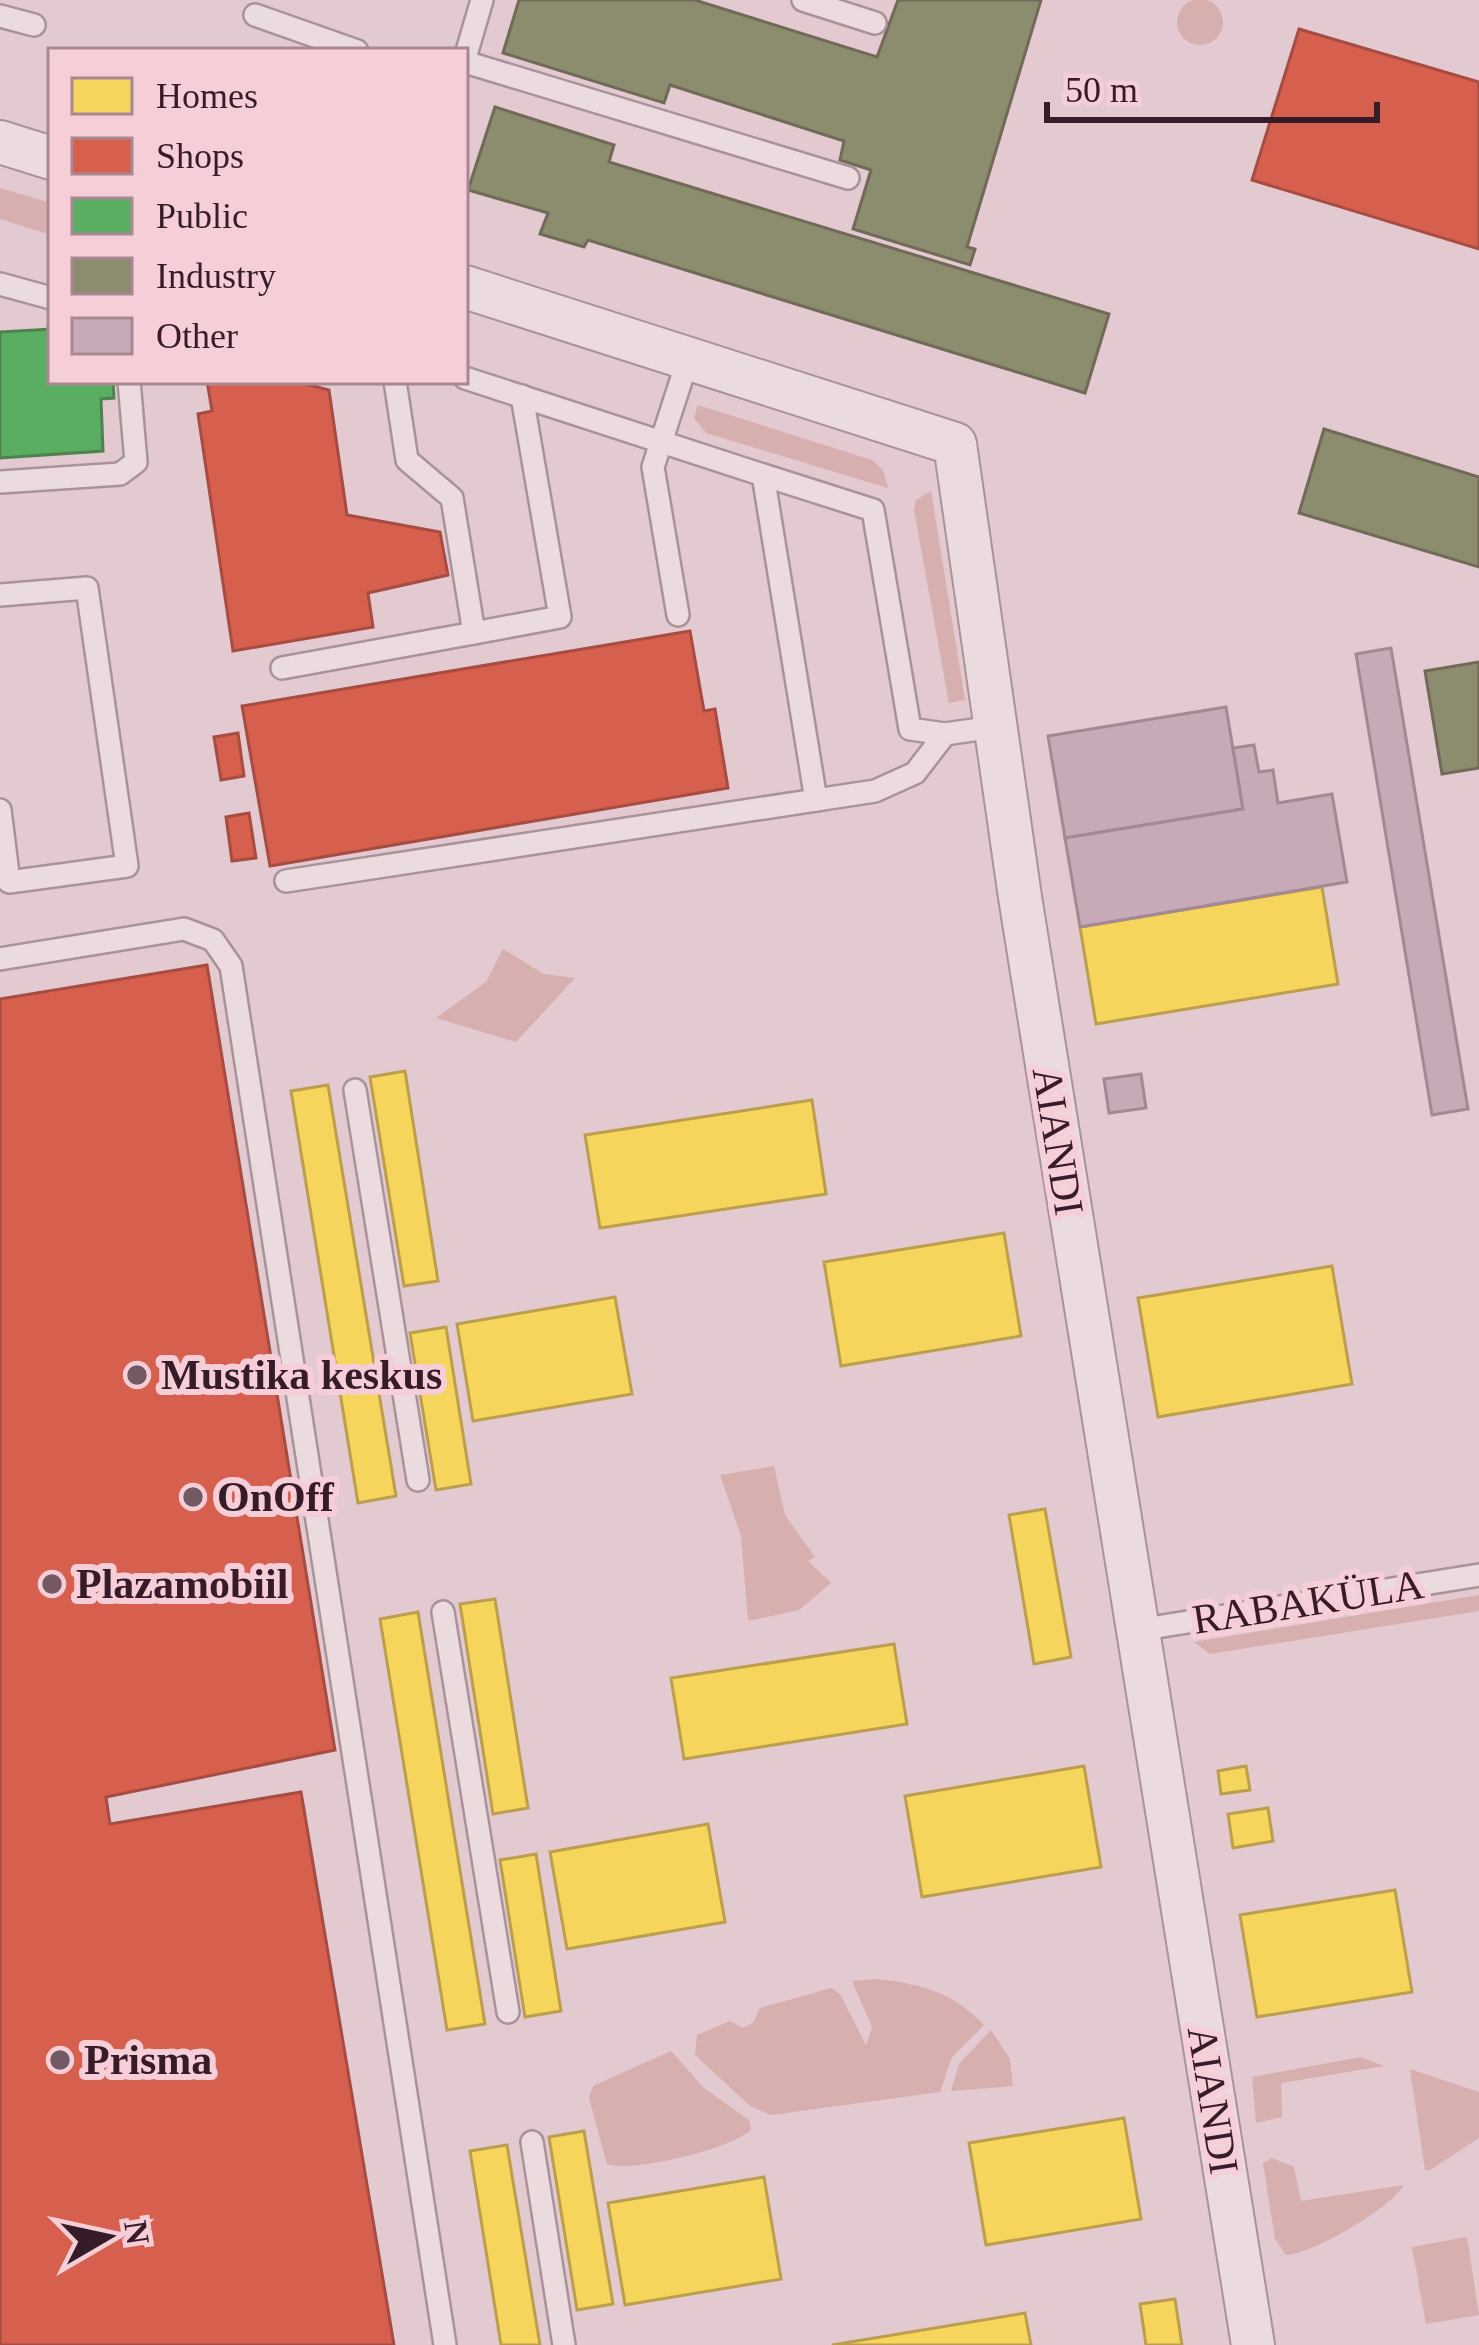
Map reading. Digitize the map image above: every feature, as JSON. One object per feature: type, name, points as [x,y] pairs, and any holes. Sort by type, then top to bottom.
[{"type":"street","points":[[0,142],[48,157]]},
{"type":"street","name":"AIANDI","points":[[468,287],[956,444],[994,728],[1252,2345]]},
{"type":"lane","points":[[468,49],[482,0]]},
{"type":"lane","points":[[803,0],[874,23]]},
{"type":"lane","points":[[255,15],[348,48]]},
{"type":"lane","points":[[0,16],[34,25]]},
{"type":"lane","points":[[468,61],[848,178]]},
{"type":"lane","points":[[0,284],[48,297]]},
{"type":"lane","points":[[677,615],[653,466],[689,356]]},
{"type":"lane","points":[[468,379],[873,510],[910,729],[945,734],[994,728]]},
{"type":"lane","points":[[0,482],[120,474],[136,462],[129,384]]},
{"type":"lane","points":[[395,384],[407,460],[452,498],[474,633]]},
{"type":"lane","points":[[282,668],[560,617],[522,396]]},
{"type":"lane","points":[[764,475],[817,800]]},
{"type":"lane","points":[[0,595],[87,589],[128,866],[9,882],[0,810]]},
{"type":"lane","points":[[286,881],[875,790],[915,772],[945,734]]},
{"type":"lane","points":[[0,959],[184,929],[213,940],[231,966],[445,2345]]},
{"type":"lane","points":[[355,1090],[418,1480]]},
{"type":"lane","name":"RABAKÜLA","points":[[1138,1630],[1479,1575]]},
{"type":"lane","points":[[443,1612],[508,2012]]},
{"type":"lane","points":[[532,2142],[564,2345]]},
{"type":"shaded area","points":[[1200,-1],[1216,6],[1223,22],[1216,38],[1200,45],[1184,38],[1177,22],[1184,6]]},
{"type":"shaded area","points":[[0,188],[48,202],[48,234],[0,219]]},
{"type":"shaded area","points":[[698,405],[872,460],[883,470],[888,488],[706,433],[694,418]]},
{"type":"shaded area","points":[[931,491],[965,700],[949,703],[914,510],[916,500]]},
{"type":"shaded area","points":[[503,949],[544,974],[575,978],[516,1042],[436,1018],[486,982]]},
{"type":"shaded area","points":[[774,1466],[785,1515],[815,1557],[808,1561],[831,1583],[799,1610],[748,1621],[741,1536],[720,1475]]},
{"type":"shaded area","points":[[1479,1595],[1479,1611],[1210,1654],[1194,1642]]},
{"type":"shaded area","points":[[877,1979],[935,1991],[984,2025],[952,2057],[940,2092],[771,2115],[750,2106],[695,2055],[697,2035],[730,2021],[743,2028],[754,2022],[760,2008],[831,1988],[840,1994],[866,2045],[872,2027],[852,1981]]},
{"type":"shaded area","points":[[991,2030],[1010,2059],[1013,2086],[951,2091],[959,2064]]},
{"type":"shaded area","points":[[671,2051],[704,2088],[749,2120],[751,2130],[724,2145],[681,2158],[607,2164],[589,2098],[593,2086]]},
{"type":"shaded area","points":[[1361,2057],[1384,2066],[1281,2083],[1282,2117],[1256,2123],[1252,2077]]},
{"type":"shaded area","points":[[1410,2069],[1479,2092],[1479,2138],[1430,2170],[1425,2170]]},
{"type":"shaded area","points":[[1272,2158],[1294,2167],[1301,2201],[1404,2185],[1384,2206],[1350,2229],[1286,2255],[1275,2239],[1263,2163]]},
{"type":"shaded area","points":[[1467,2237],[1479,2315],[1426,2324],[1412,2247]]},
{"type":"building: Homes","points":[[1322,887],[1338,984],[1096,1024],[1080,927]]},
{"type":"building: Homes","points":[[405,1071],[438,1281],[404,1286],[370,1077]]},
{"type":"building: Homes","points":[[328,1085],[396,1496],[358,1503],[291,1091]]},
{"type":"building: Homes","points":[[812,1100],[826,1194],[600,1228],[585,1135]]},
{"type":"building: Homes","points":[[1004,1233],[1021,1336],[841,1366],[824,1262]]},
{"type":"building: Homes","points":[[1332,1266],[1352,1384],[1158,1417],[1138,1298]]},
{"type":"building: Homes","points":[[615,1297],[632,1394],[473,1421],[457,1324]]},
{"type":"building: Homes","points":[[446,1327],[471,1484],[436,1490],[410,1333]]},
{"type":"building: Homes","points":[[1045,1509],[1071,1657],[1034,1664],[1009,1515]]},
{"type":"building: Homes","points":[[495,1599],[528,1808],[493,1814],[460,1604]]},
{"type":"building: Homes","points":[[418,1612],[485,2024],[447,2030],[380,1619]]},
{"type":"building: Homes","points":[[894,1644],[907,1724],[684,1759],[671,1678]]},
{"type":"building: Homes","points":[[1084,1766],[1101,1867],[922,1897],[905,1796]]},
{"type":"building: Homes","points":[[1246,1766],[1250,1790],[1221,1794],[1218,1771]]},
{"type":"building: Homes","points":[[1268,1808],[1273,1841],[1233,1848],[1228,1814]]},
{"type":"building: Homes","points":[[708,1824],[725,1922],[567,1949],[550,1852]]},
{"type":"building: Homes","points":[[536,1854],[561,2011],[525,2017],[500,1860]]},
{"type":"building: Homes","points":[[1395,1890],[1412,1992],[1257,2017],[1240,1915]]},
{"type":"building: Homes","points":[[1124,2118],[1141,2219],[986,2245],[969,2143]]},
{"type":"building: Homes","points":[[584,2131],[613,2304],[577,2310],[549,2137]]},
{"type":"building: Homes","points":[[507,2145],[540,2345],[501,2345],[470,2151]]},
{"type":"building: Homes","points":[[764,2177],[781,2279],[625,2305],[608,2203]]},
{"type":"building: Homes","points":[[1175,2299],[1182,2345],[1146,2345],[1140,2304]]},
{"type":"building: Homes","points":[[1025,2313],[1031,2345],[832,2345]]},
{"type":"building: Shops","points":[[1299,29],[1479,82],[1479,249],[1252,180]]},
{"type":"building: Shops","points":[[208,384],[306,384],[329,390],[347,515],[440,532],[448,575],[368,593],[373,627],[233,651],[198,414],[212,411]]},
{"type":"building: Shops","points":[[690,631],[704,711],[715,709],[728,788],[270,866],[242,706]]},
{"type":"building: Shops","points":[[238,733],[244,776],[221,780],[214,737]]},
{"type":"building: Shops","points":[[249,813],[256,858],[232,861],[226,817]]},
{"type":"building: Shops","name":"Mustika keskus","points":[[207,965],[335,1750],[106,1797],[110,1824],[301,1792],[394,2345],[0,2345],[0,999]]},
{"type":"building: Public","points":[[48,329],[48,384],[113,384],[114,398],[101,399],[103,451],[0,458],[0,332]]},
{"type":"building: Industry","points":[[519,0],[695,0],[877,57],[898,0],[1041,0],[967,247],[975,249],[970,265],[853,229],[871,170],[840,160],[844,141],[670,85],[664,103],[503,53]]},
{"type":"building: Industry","points":[[495,107],[614,145],[609,162],[1109,314],[1085,393],[588,240],[584,247],[540,234],[548,213],[468,190]]},
{"type":"building: Industry","points":[[1324,429],[1479,477],[1479,567],[1299,513]]},
{"type":"building: Industry","points":[[1479,662],[1479,768],[1442,774],[1425,671]]},
{"type":"building: Other","points":[[1391,648],[1468,1109],[1432,1115],[1356,654]]},
{"type":"building: Other","points":[[1226,707],[1243,809],[1065,838],[1048,736]]},
{"type":"building: Other","points":[[1254,745],[1259,772],[1273,770],[1278,803],[1332,794],[1347,882],[1080,927],[1065,838],[1243,809],[1233,748]]},
{"type":"building: Other","points":[[1141,1074],[1146,1108],[1109,1113],[1104,1079]]},
{"type":"place","name":"Mustika keskus","points":[[137,1375]]},
{"type":"place","name":"OnOff","points":[[193,1497]]},
{"type":"place","name":"Plazamobiil","points":[[52,1584]]},
{"type":"place","name":"Prisma","points":[[60,2060]]}]
